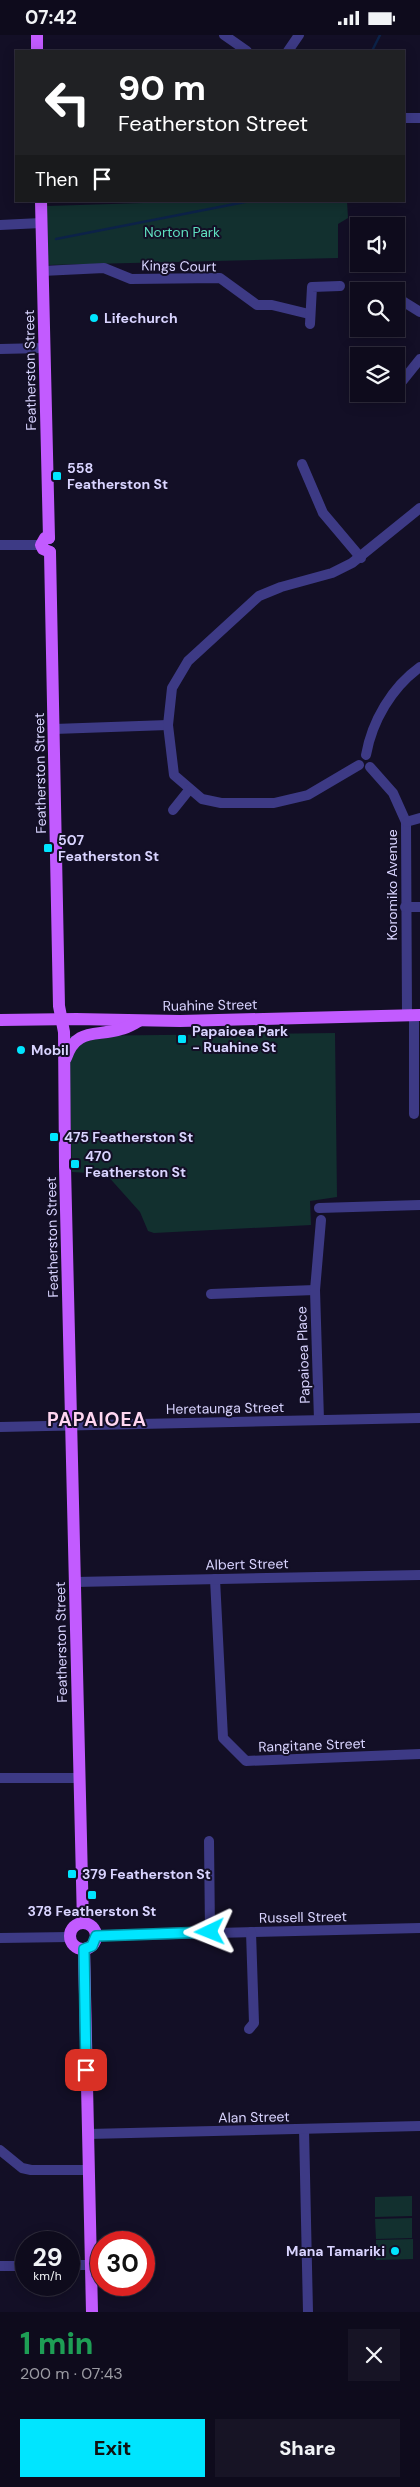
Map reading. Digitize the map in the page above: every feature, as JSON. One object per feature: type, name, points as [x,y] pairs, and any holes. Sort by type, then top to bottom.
[{"type":"main road","points":[[37,35],[38,50]]},
{"type":"main road","name":"Featherston Street","points":[[41,202],[47,545],[54,729],[61,1020],[64,1032],[83,1923]]},
{"type":"main road","name":"Ruahine Street","points":[[0,1020],[141,1020],[414,1015]]},
{"type":"main road","points":[[64,1062],[71,1046],[83,1035],[121,1030],[141,1020]]},
{"type":"main road","points":[[83,1923],[92,1926],[96,1936],[92,1946],[84,1949],[76,1947],[70,1937],[72,1928],[83,1923]]},
{"type":"main road","points":[[84,1949],[90,2231]]},
{"type":"main road","points":[[92,2296],[92,2312]]},
{"type":"street","points":[[224,35],[246,50]]},
{"type":"street","points":[[289,50],[299,35]]},
{"type":"street","points":[[405,118],[420,118]]},
{"type":"street","points":[[0,225],[41,223]]},
{"type":"street","name":"Kings Court","points":[[42,271],[104,268],[131,279],[220,278],[257,305],[272,305],[309,319],[312,287],[340,286]]},
{"type":"street","points":[[405,303],[420,312]]},
{"type":"street","points":[[0,349],[44,348]]},
{"type":"street","points":[[405,378],[420,359]]},
{"type":"street","points":[[302,464],[323,513],[361,558]]},
{"type":"street","points":[[420,508],[361,558],[332,573],[268,591],[249,603],[188,661],[172,688],[168,725],[174,775],[189,790],[202,799],[221,803],[285,802],[308,795],[364,766],[359,759],[366,755],[370,738],[393,692],[420,667]]},
{"type":"street","points":[[0,545],[47,545]]},
{"type":"street","points":[[54,729],[168,725]]},
{"type":"street","name":"Koromiko Avenue","points":[[364,766],[393,793],[406,822],[405,907],[414,1015],[414,1114]]},
{"type":"street","points":[[173,810],[189,790]]},
{"type":"street","points":[[406,822],[420,818]]},
{"type":"street","points":[[405,907],[420,907]]},
{"type":"street","points":[[320,1208],[420,1205]]},
{"type":"street","name":"Papaioea Place","points":[[319,1420],[314,1290],[321,1220]]},
{"type":"street","name":"Papaioea Place","points":[[211,1294],[314,1290]]},
{"type":"street","name":"Heretaunga Street","points":[[0,1427],[420,1417]]},
{"type":"street","name":"Albert Street","points":[[75,1582],[420,1575]]},
{"type":"street","name":"Rangitane Street","points":[[215,1579],[223,1738],[246,1761],[420,1755]]},
{"type":"street","points":[[0,1778],[80,1777]]},
{"type":"street","points":[[209,1841],[210,1932]]},
{"type":"street","name":"Russell Street","points":[[96,1936],[420,1928]]},
{"type":"street","points":[[249,2029],[254,2023],[251,1931]]},
{"type":"street","points":[[0,1939],[70,1937]]},
{"type":"street","name":"Alan Street","points":[[88,2134],[420,2126]]},
{"type":"street","points":[[304,2129],[308,2312]]},
{"type":"street","points":[[0,2151],[22,2168],[31,2170],[89,2170]]},
{"type":"street","points":[[0,2266],[15,2266]]},
{"type":"green space","name":"Norton Park","points":[[175,202],[347,202],[348,218],[338,224],[338,258],[48,265],[47,206]]},
{"type":"green space","points":[[335,1033],[337,1197],[310,1201],[311,1225],[154,1233],[148,1231],[140,1212],[106,1174],[72,1172],[68,1036]]},
{"type":"green space","points":[[412,2196],[412,2216],[375,2217],[375,2197]]},
{"type":"green space","points":[[412,2218],[412,2238],[376,2239],[375,2219]]},
{"type":"green space","points":[[413,2239],[413,2259],[376,2260],[376,2240]]},
{"type":"waterway","points":[[372,50],[380,35]]},
{"type":"waterway","points":[[56,239],[245,202]]},
{"type":"place","name":"Lifechurch","points":[[94,318]]},
{"type":"place","name":"558 Featherston St","points":[[57,476]]},
{"type":"place","name":"507 Featherston St","points":[[48,848]]},
{"type":"place","name":"Papaioea Park - Ruahine St","points":[[182,1039]]},
{"type":"place","name":"Mobil","points":[[21,1050]]},
{"type":"place","name":"475 Featherston St","points":[[54,1137]]},
{"type":"place","name":"470 Featherston St","points":[[75,1164]]},
{"type":"place","name":"379 Featherston St","points":[[72,1874]]},
{"type":"place","name":"378 Featherston St","points":[[92,1895]]},
{"type":"place","name":"Mana Tamariki","points":[[395,2251]]},
{"type":"district","name":"PAPAIOEA","points":[[97,1419]]},
{"type":"route","points":[[86,2070],[84,1949],[95,1943],[96,1936],[210,1932]]}]
